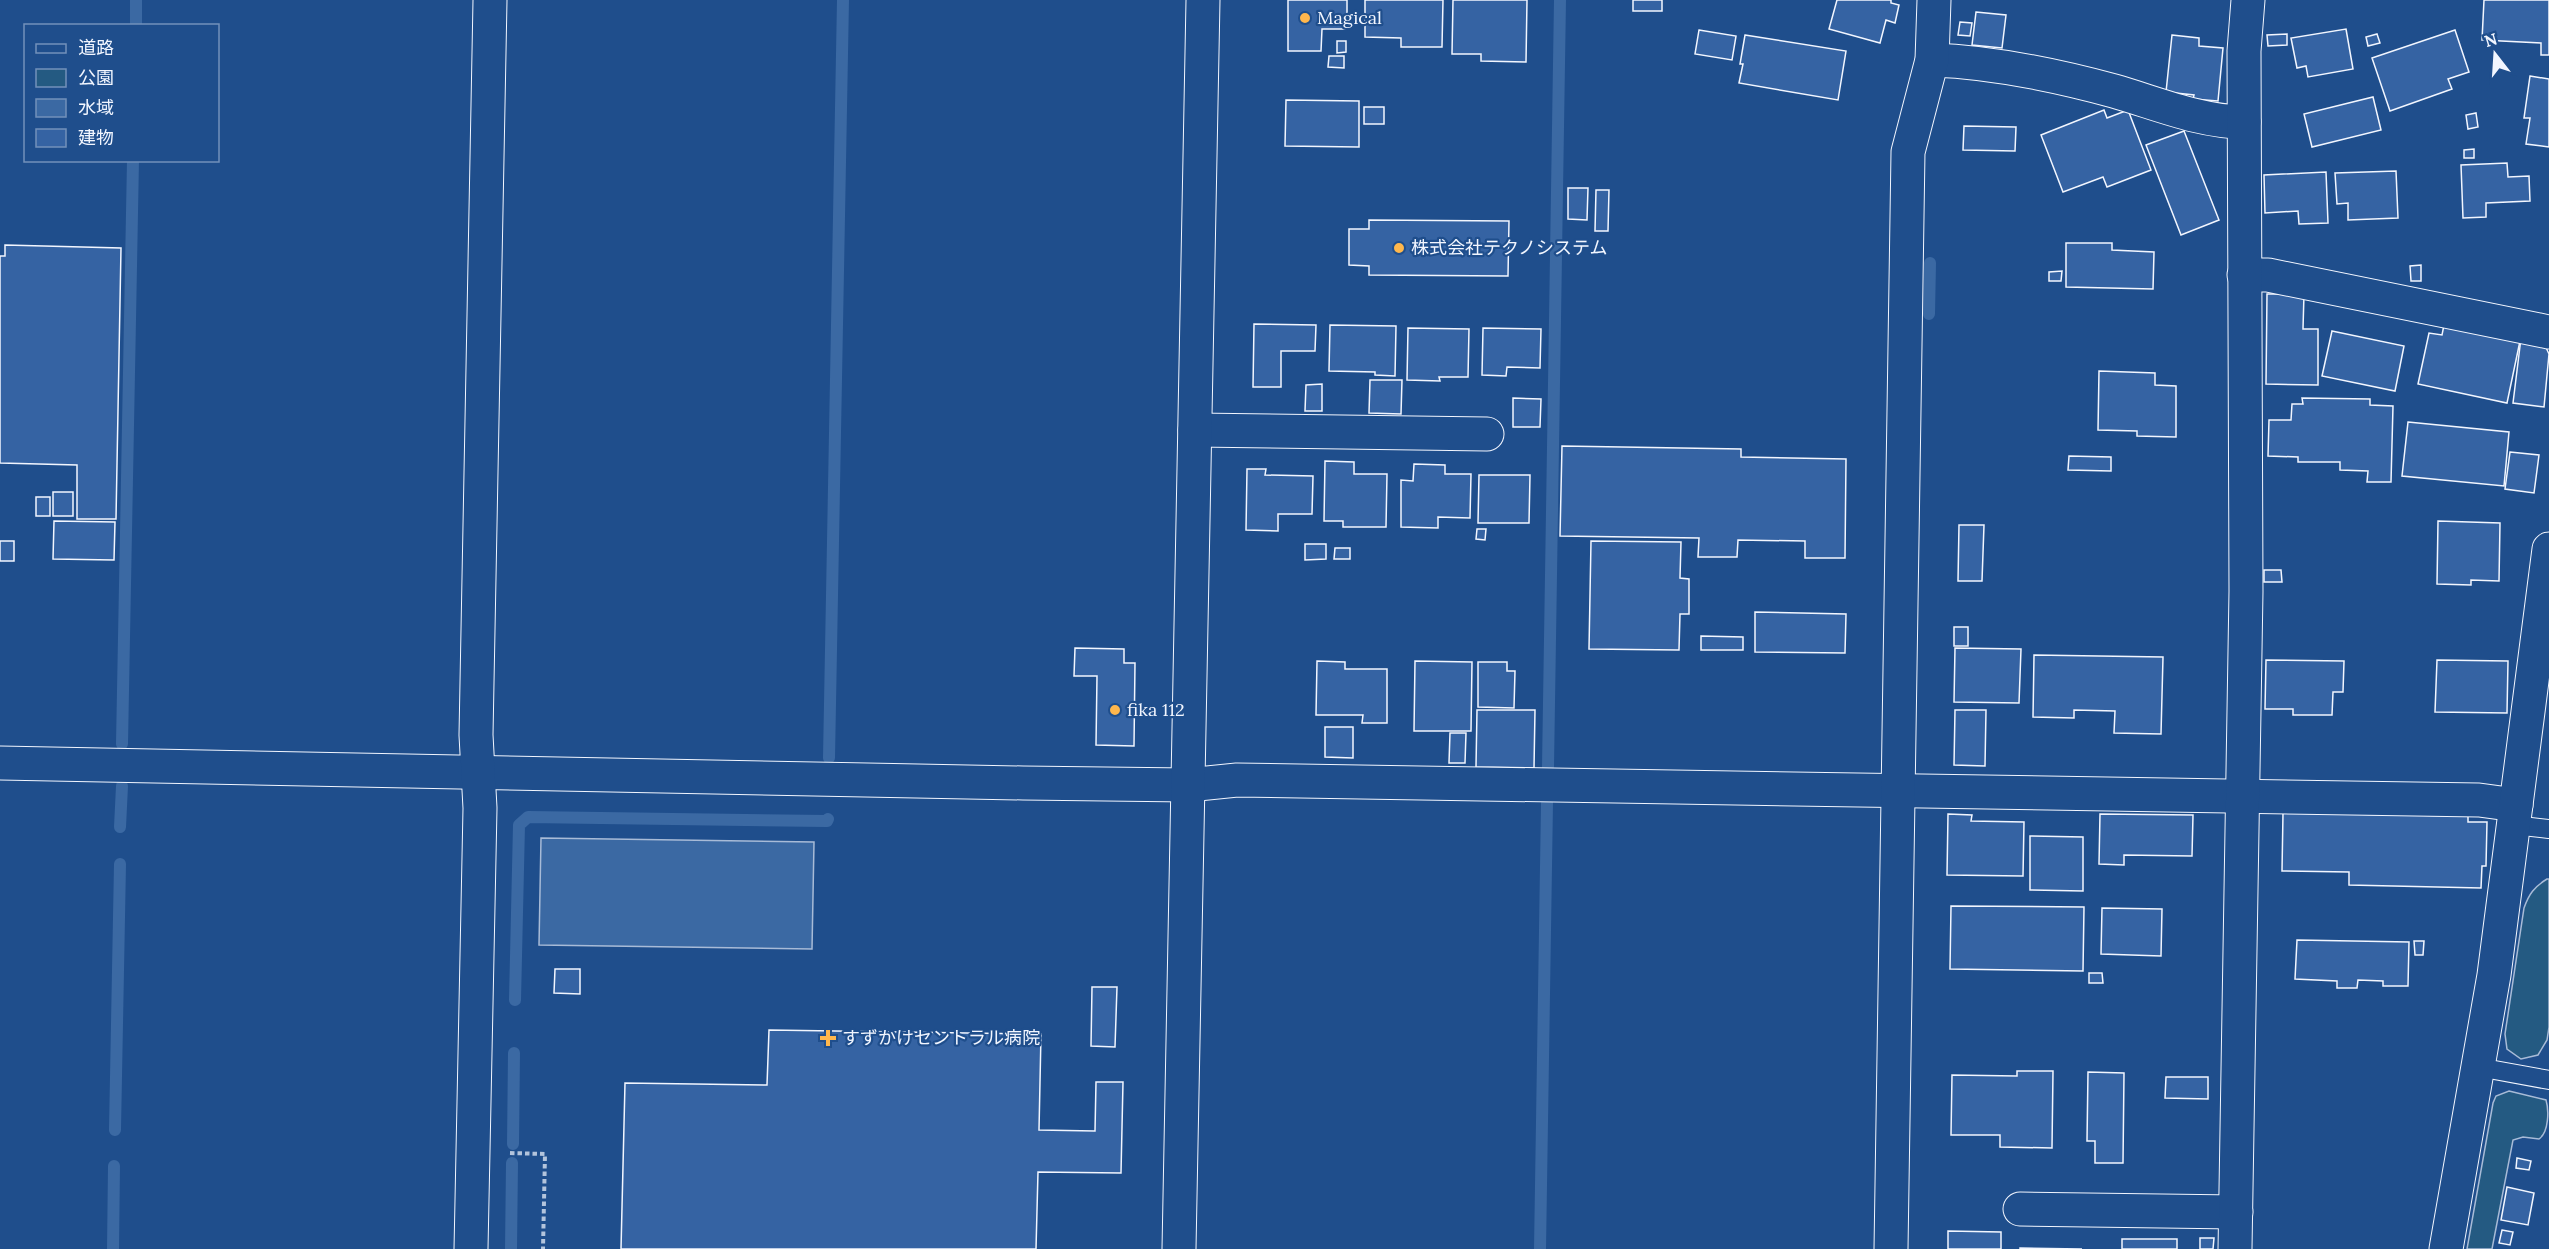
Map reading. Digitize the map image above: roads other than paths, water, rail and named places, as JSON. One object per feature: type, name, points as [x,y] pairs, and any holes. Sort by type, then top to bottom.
[{"type":"street","points":[[471,1249],[480,819],[476,735],[490,0]]},
{"type":"street","points":[[1179,1249],[1203,0]]},
{"type":"street","points":[[1891,1249],[1908,152],[1932,60],[1934,0]]},
{"type":"street","points":[[2235,1249],[2246,591],[2244,51],[2248,0]]},
{"type":"street","points":[[1932,60],[2006,66],[2112,90],[2222,122],[2244,122]]},
{"type":"street","points":[[2244,275],[2268,275],[2549,332]]},
{"type":"street","points":[[1195,430],[1487,434]]},
{"type":"street","points":[[2445,1249],[2494,975],[2549,549]]},
{"type":"street","points":[[0,763],[1188,785],[1237,780],[2479,800],[2515,815]]},
{"type":"street","points":[[2020,1209],[2236,1212]]},
{"type":"lane","points":[[2515,815],[2549,829]]},
{"type":"lane","points":[[2478,1067],[2549,1080]]},
{"type":"water","points":[[541,838],[814,842],[812,949],[539,945]]},
{"type":"waterway","points":[[136,0],[136,24]]},
{"type":"waterway","points":[[829,758],[843,0]]},
{"type":"waterway","points":[[1548,767],[1560,0]]},
{"type":"waterway","points":[[122,744],[133,162]]},
{"type":"waterway","points":[[1929,314],[1930,263]]},
{"type":"waterway","points":[[120,827],[122,786]]},
{"type":"waterway","points":[[1540,1249],[1547,803]]},
{"type":"waterway","points":[[515,1000],[519,825],[528,817],[827,821],[828,819]]},
{"type":"waterway","points":[[115,1130],[120,864]]},
{"type":"waterway","points":[[513,1144],[514,1053]]},
{"type":"waterway","points":[[511,1249],[512,1163]]},
{"type":"waterway","points":[[113,1249],[114,1166]]},
{"type":"place","name":"Magical","points":[[1305,18]]},
{"type":"place","name":"株式会社テクノシステム","points":[[1399,248]]},
{"type":"place","name":"fika 112","points":[[1115,710]]},
{"type":"place","name":"すずかけセントラル病院","points":[[828,1038]]}]
